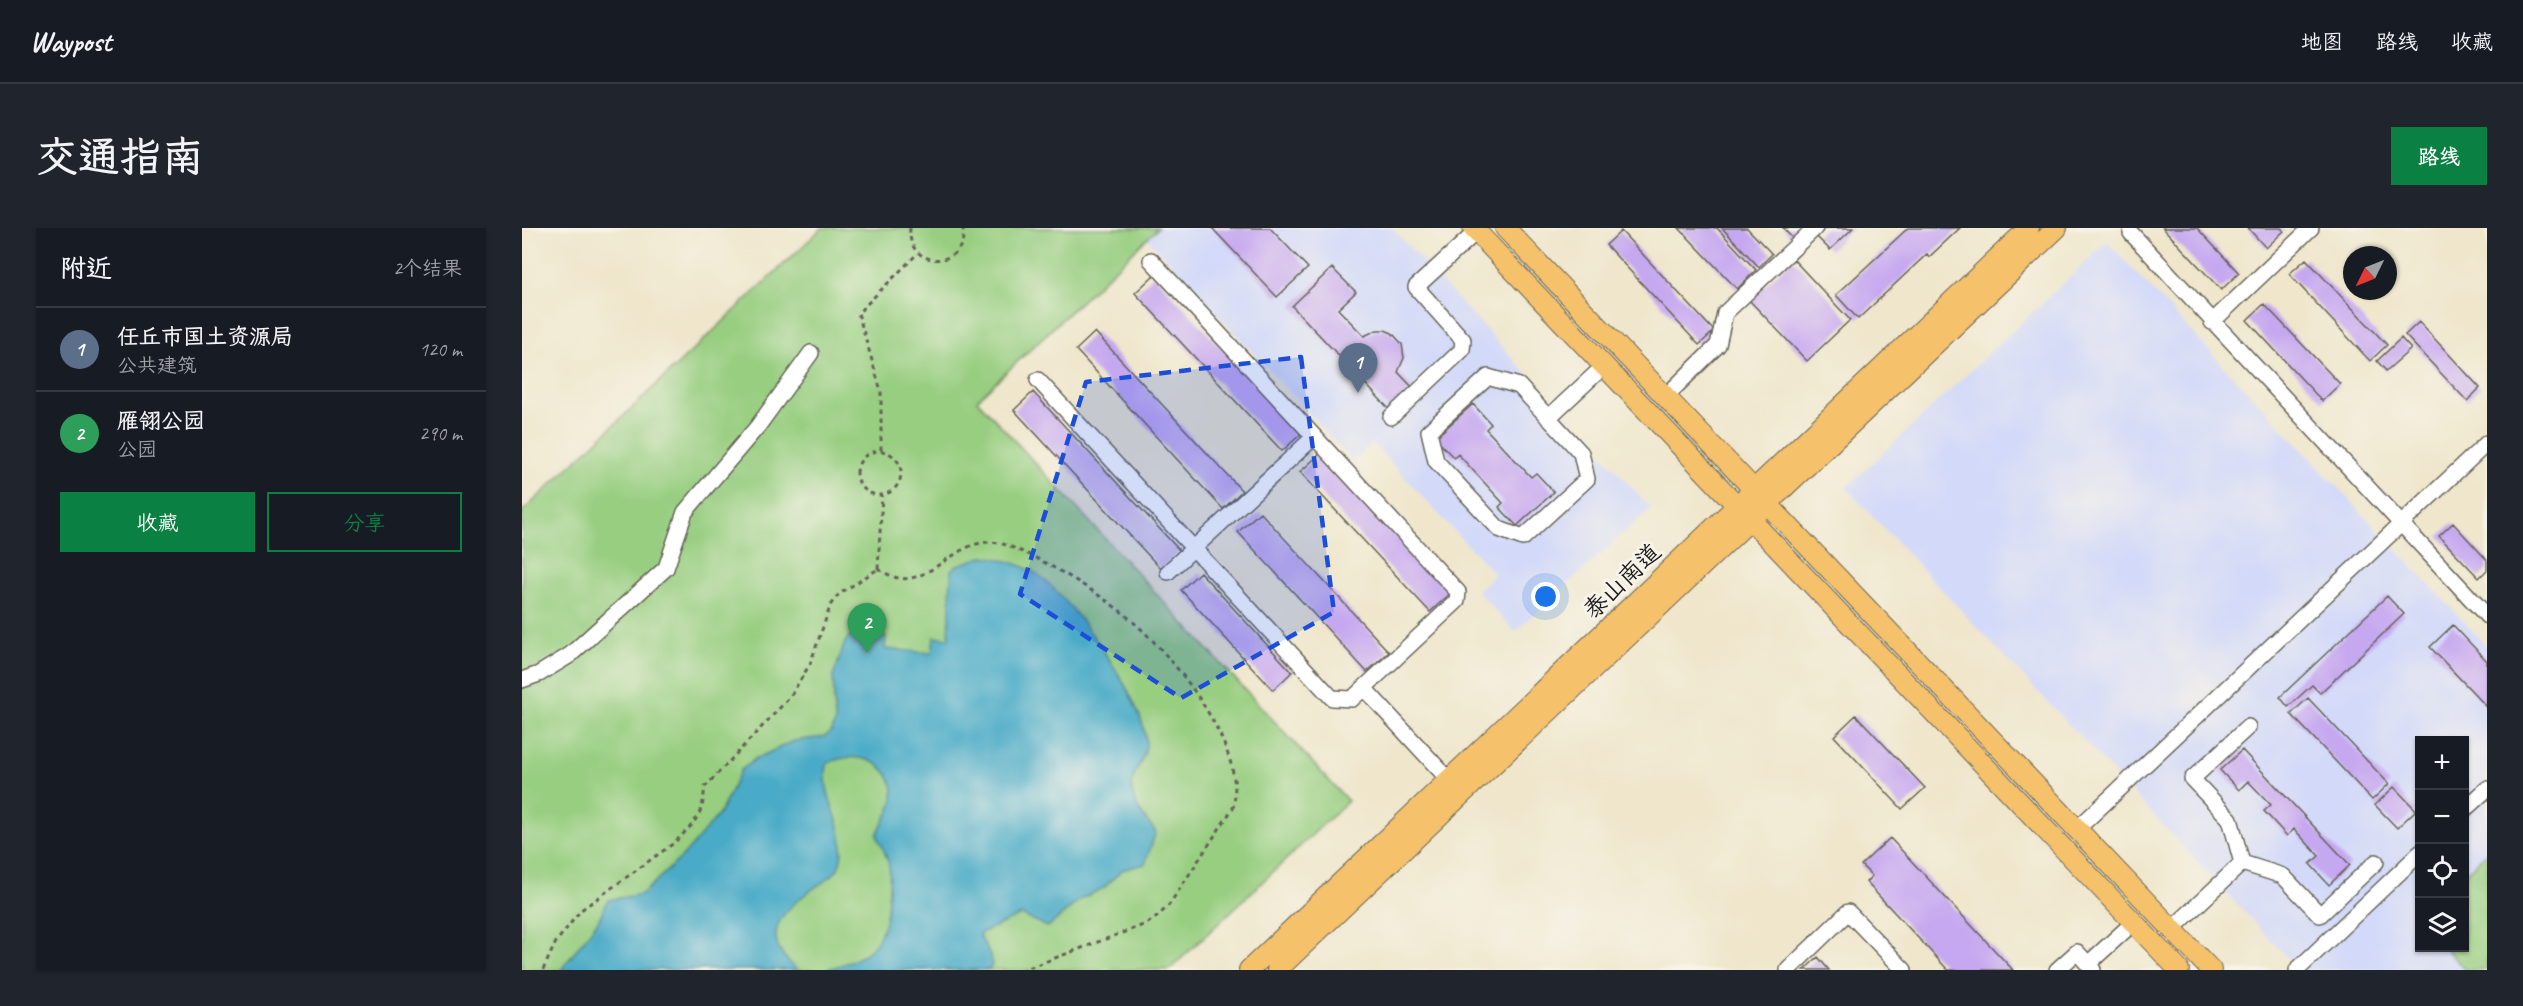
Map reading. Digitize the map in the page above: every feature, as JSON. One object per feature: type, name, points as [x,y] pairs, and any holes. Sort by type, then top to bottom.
[{"type":"main road","points":[[1505,228],[2211,970]]},
{"type":"main road","name":"泰山南道","points":[[1761,497],[2029,228]]},
{"type":"main road","name":"泰山南道","points":[[1277,970],[1744,513],[2057,228]]},
{"type":"main road","points":[[1475,230],[2179,970]]},
{"type":"main road","name":"泰山南道","points":[[1249,970],[1449,780],[1744,513]]},
{"type":"lane","points":[[1665,397],[1718,345],[1725,313],[1815,228]]},
{"type":"lane","points":[[2212,322],[2311,228]]},
{"type":"lane","points":[[1391,417],[1462,350],[1463,340],[1416,287],[1475,230]]},
{"type":"lane","points":[[2131,233],[2487,616]]},
{"type":"lane","points":[[1038,380],[1332,698],[1352,699],[1457,601],[1458,592],[1151,260]]},
{"type":"lane","points":[[522,680],[539,674],[570,655],[666,568],[685,512],[758,426],[811,353]]},
{"type":"lane","points":[[1548,418],[1604,366]]},
{"type":"lane","points":[[1488,377],[1519,386],[1548,418],[1581,453],[1587,479],[1523,538],[1499,530],[1436,461],[1429,431],[1488,377]]},
{"type":"lane","points":[[1168,572],[1314,437]]},
{"type":"lane","points":[[2077,829],[2487,443]]},
{"type":"lane","points":[[1364,688],[1449,780]]},
{"type":"lane","points":[[2242,863],[2229,819],[2192,779],[2248,727]]},
{"type":"lane","points":[[2469,805],[2487,789]]},
{"type":"lane","points":[[2297,970],[2415,858]]},
{"type":"lane","points":[[2242,863],[2283,876],[2320,915],[2376,862]]},
{"type":"lane","points":[[2172,929],[2242,863]]},
{"type":"lane","points":[[1788,970],[1848,912],[1904,970]]},
{"type":"lane","points":[[2057,970],[2077,952],[2091,967],[2134,922]]},
{"type":"path","points":[[910,228],[910,239],[918,253],[933,260],[949,257],[960,247],[963,228]]},
{"type":"path","points":[[881,450],[881,391],[858,313],[918,253]]},
{"type":"path","points":[[881,450],[894,456],[901,468],[899,483],[889,493],[882,495],[868,492],[858,481],[857,474],[864,457],[881,450]]},
{"type":"path","points":[[878,569],[882,495]]},
{"type":"path","points":[[878,569],[896,578],[913,577],[926,572],[970,545],[985,541],[1016,550],[1063,573],[1126,615],[1168,657],[1218,727],[1226,749],[1236,794],[1233,808],[1169,905],[1146,924],[1023,970]]},
{"type":"path","points":[[543,970],[564,929],[581,910],[674,843],[693,824],[702,808],[705,787],[790,697],[802,681],[831,604],[839,594],[878,569]]},
{"type":"highlighted area","points":[[1301,357],[1334,612],[1181,698],[1020,594],[1086,382]]},
{"type":"shaded area","points":[[1158,228],[1392,228],[1651,508],[1515,632],[1477,591],[1494,574],[1373,443],[1353,461],[1147,238]]},
{"type":"shaded area","points":[[2107,242],[2487,646],[2487,970],[2299,970],[1846,488]]},
{"type":"green space","points":[[822,228],[1158,228],[977,400],[1348,801],[1169,970],[522,970],[522,512]]},
{"type":"green space","points":[[2487,853],[2487,970],[2466,970],[2449,952],[2469,952],[2469,869]]},
{"type":"water","points":[[985,556],[1025,567],[1051,586],[1086,626],[1104,651],[1133,701],[1142,723],[1146,745],[1133,780],[1133,796],[1140,812],[1156,832],[1145,864],[1122,870],[1104,888],[1081,899],[1048,927],[1021,915],[979,934],[991,957],[992,966],[988,970],[824,970],[853,960],[872,948],[883,928],[889,889],[890,873],[885,853],[877,836],[893,798],[888,775],[881,767],[861,758],[838,759],[827,764],[826,776],[829,797],[841,838],[842,852],[839,867],[831,877],[788,909],[777,928],[776,938],[779,948],[786,959],[798,970],[561,970],[598,921],[608,900],[642,894],[684,855],[720,813],[741,770],[755,759],[794,741],[824,737],[832,731],[835,722],[833,677],[845,642],[855,629],[860,639],[886,636],[885,649],[932,653],[934,637],[949,638],[951,570],[958,565]]},
{"type":"building","points":[[1212,228],[1270,228],[1308,268],[1277,297]]},
{"type":"building","points":[[1679,228],[1717,228],[1756,270],[1737,289]]},
{"type":"building","points":[[1722,228],[1747,228],[1772,254],[1759,267]]},
{"type":"building","points":[[1783,228],[1805,228],[1793,239]]},
{"type":"building","points":[[1825,228],[1853,228],[1830,250],[1816,236]]},
{"type":"building","points":[[1908,228],[1960,228],[1929,257],[1927,254],[1858,319],[1836,295]]},
{"type":"building","points":[[2163,228],[2197,228],[2239,273],[2221,290]]},
{"type":"building","points":[[2248,228],[2281,228],[2284,231],[2266,248]]},
{"type":"building","points":[[1621,231],[1714,331],[1699,345],[1606,245]]},
{"type":"building","points":[[1793,259],[1850,320],[1807,361],[1749,300]]},
{"type":"building","points":[[2306,259],[2387,345],[2370,361],[2289,274]]},
{"type":"building","points":[[1332,268],[1356,292],[1338,309],[1364,336],[1377,330],[1385,330],[1392,333],[1402,344],[1404,358],[1398,372],[1413,388],[1390,410],[1292,306]]},
{"type":"building","points":[[1154,275],[1301,434],[1282,451],[1135,293]]},
{"type":"building","points":[[2264,304],[2340,384],[2322,401],[2247,320]]},
{"type":"building","points":[[2419,322],[2480,388],[2467,401],[2405,335]]},
{"type":"building","points":[[1095,332],[1242,491],[1223,509],[1076,350]]},
{"type":"building","points":[[2401,338],[2411,349],[2386,371],[2377,361]]},
{"type":"building","points":[[1033,392],[1180,551],[1161,569],[1014,410]]},
{"type":"building","points":[[1473,404],[1491,424],[1486,429],[1531,477],[1536,473],[1554,492],[1517,526],[1499,507],[1503,503],[1458,454],[1454,458],[1435,438]]},
{"type":"building","points":[[1322,452],[1452,592],[1430,612],[1300,472]]},
{"type":"building","points":[[1260,512],[1389,652],[1367,672],[1238,532]]},
{"type":"building","points":[[2453,523],[2487,560],[2487,570],[2479,578],[2439,536]]},
{"type":"building","points":[[1200,572],[1292,672],[1273,690],[1181,590]]},
{"type":"building","points":[[2387,596],[2404,614],[2320,693],[2312,685],[2288,707],[2280,697]]},
{"type":"building","points":[[2453,625],[2487,661],[2487,707],[2430,647]]},
{"type":"building","points":[[2308,698],[2389,784],[2372,800],[2291,714]]},
{"type":"building","points":[[1856,715],[1925,788],[1902,809],[1834,736]]},
{"type":"building","points":[[2242,750],[2350,865],[2329,885],[2310,864],[2319,856],[2294,829],[2287,836],[2264,811],[2271,805],[2248,781],[2239,790],[2220,770]]},
{"type":"building","points":[[2394,787],[2415,811],[2397,828],[2375,805]]},
{"type":"building","points":[[1890,838],[2013,970],[1948,970],[1866,882],[1872,876],[1861,865]]},
{"type":"building","points":[[1818,957],[1829,970],[1804,970]]},
{"type":"place","name":"任丘市国土资源局","points":[[1358,393]]},
{"type":"place","name":"雁翎公园","points":[[867,653]]}]
